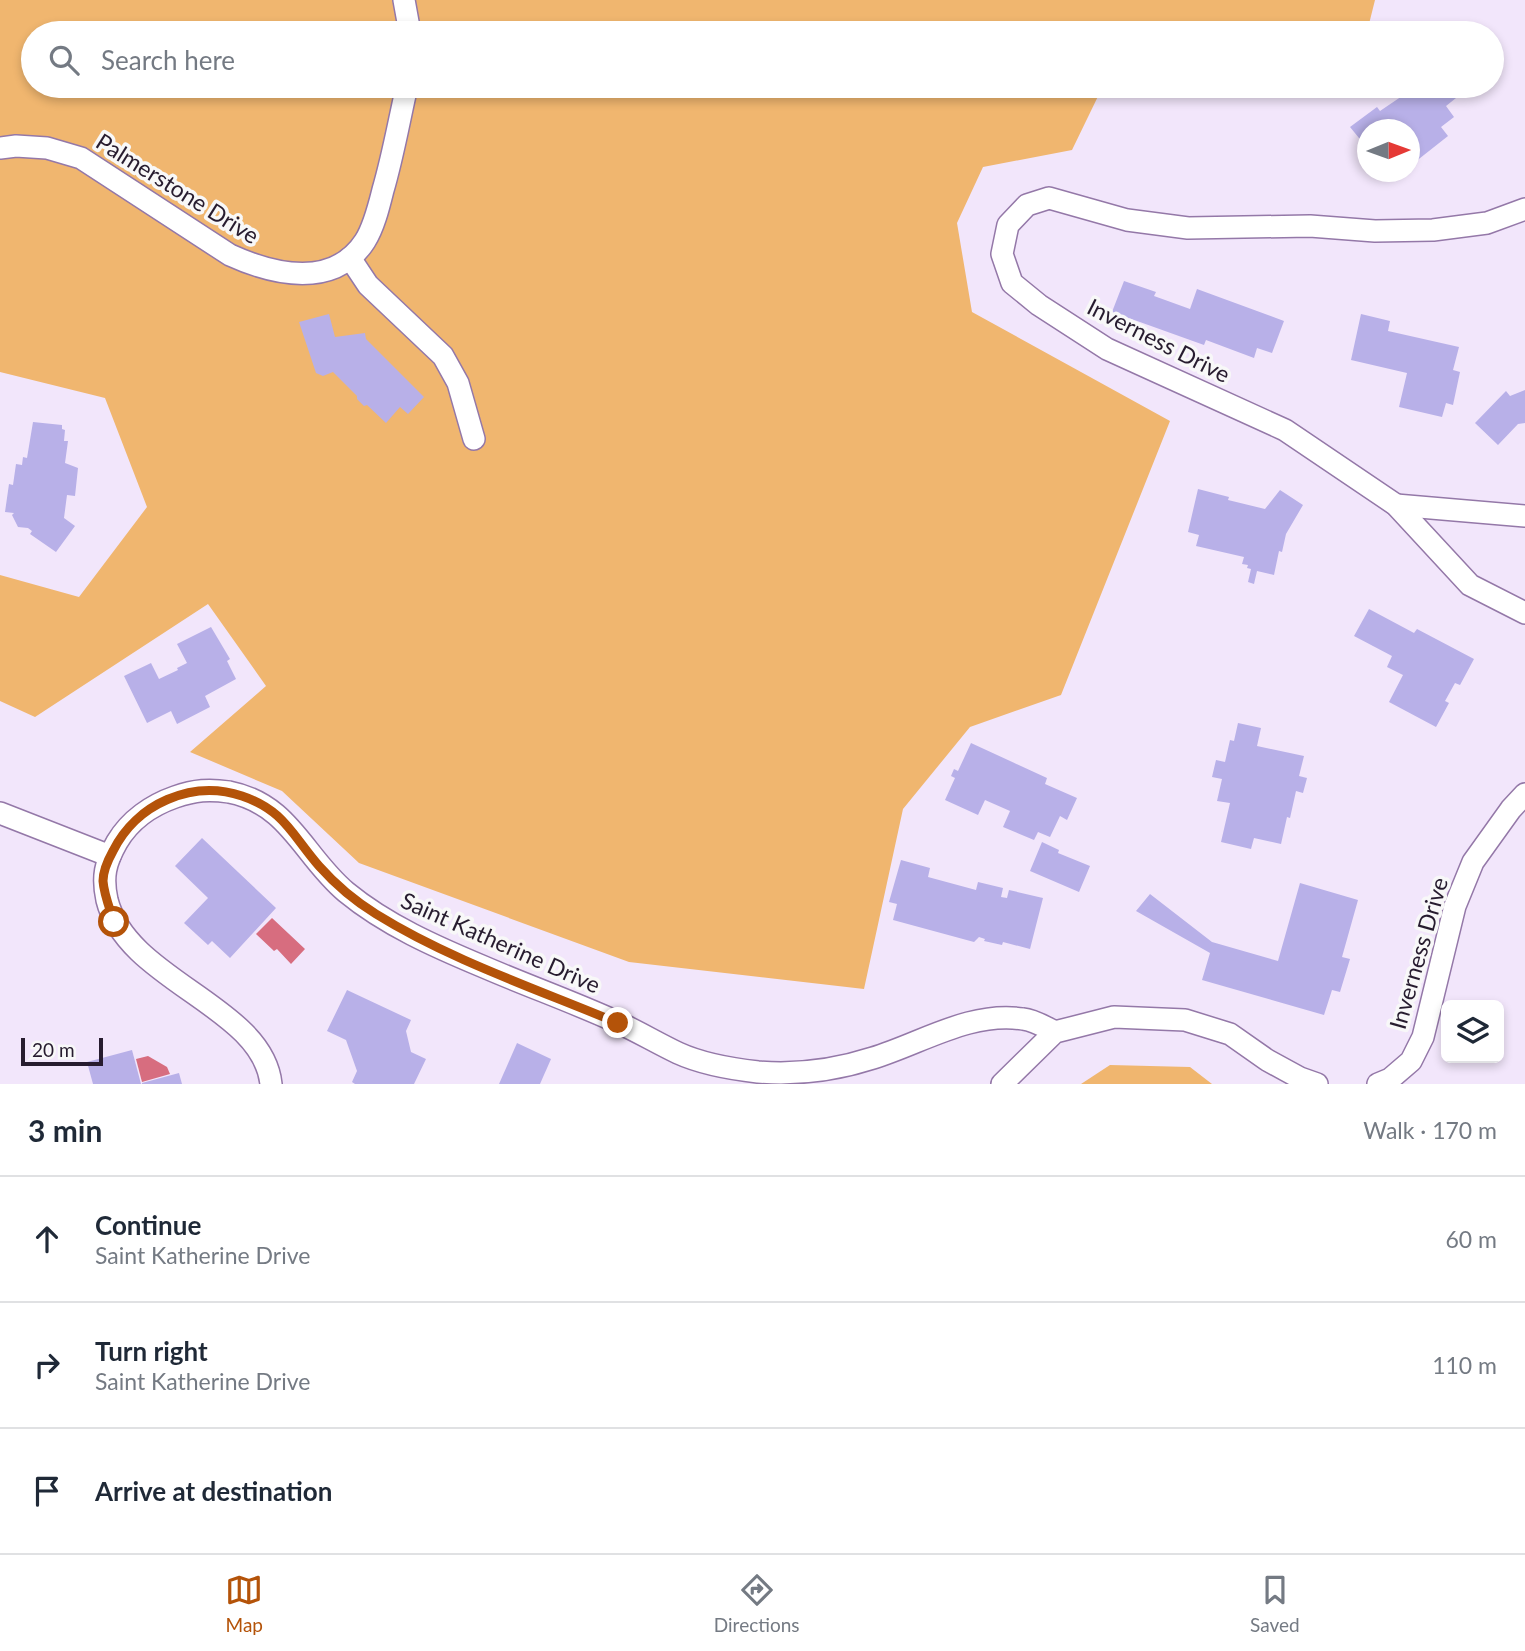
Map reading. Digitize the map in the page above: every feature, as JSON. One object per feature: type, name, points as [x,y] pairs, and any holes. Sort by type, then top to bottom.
[{"type":"street","points":[[404,0],[408,21]]},
{"type":"street","name":"Palmerstone Drive","points":[[0,148],[47,148],[81,158],[230,255],[256,267],[284,273],[313,274],[332,270],[350,258],[366,240],[392,159],[405,98]]},
{"type":"street","name":"Inverness Drive","points":[[1525,209],[1487,223],[1433,230],[1375,231],[1310,226],[1188,228],[1127,220],[1049,198],[1027,205],[1008,225],[1002,254],[1012,283],[1038,305],[1107,349],[1285,430],[1396,505],[1469,585],[1525,613]]},
{"type":"street","points":[[350,258],[368,285],[443,356],[458,383],[474,439]]},
{"type":"street","points":[[1396,505],[1525,516]]},
{"type":"street","name":"Saint Katherine Drive","points":[[271,1084],[270,1074],[255,1045],[233,1022],[195,996],[135,948],[114,922],[103,880],[110,856],[119,839],[139,817],[157,804],[207,789],[239,794],[265,804],[287,824],[319,865],[345,891],[375,913],[481,966],[618,1023],[681,1054],[719,1066],[758,1072],[836,1068],[874,1058],[962,1024],[994,1018],[1026,1019],[1055,1032]]},
{"type":"street","name":"Inverness Drive","points":[[1378,1084],[1390,1079],[1411,1061],[1423,1037],[1455,906],[1474,862],[1511,809],[1525,794]]},
{"type":"street","points":[[0,813],[110,856]]},
{"type":"street","points":[[1002,1084],[1055,1032],[1114,1017],[1185,1020],[1230,1034],[1267,1060],[1317,1084]]},
{"type":"shaded area","points":[[0,0],[1375,0],[1370,21],[21,21],[21,98],[1097,98],[1072,150],[983,167],[957,223],[972,312],[1170,421],[1061,695],[970,727],[903,809],[864,989],[629,962],[359,863],[282,791],[190,752],[266,686],[208,604],[35,717],[0,701],[0,575],[79,597],[147,507],[105,398],[0,372]]},
{"type":"shaded area","points":[[272,918],[305,949],[291,964],[277,949],[274,951],[256,934]]},
{"type":"shaded area","points":[[148,1056],[167,1067],[170,1074],[142,1082],[136,1059]]},
{"type":"shaded area","points":[[1110,1065],[1190,1067],[1212,1084],[1081,1084]]},
{"type":"building","points":[[1399,98],[1456,98],[1446,106],[1454,117],[1441,127],[1448,136],[1420,158],[1420,119],[1361,119],[1377,107],[1380,111]]},
{"type":"building","points":[[1357,122],[1357,136],[1350,127]]},
{"type":"building","points":[[1124,281],[1156,292],[1154,296],[1190,309],[1197,289],[1284,321],[1272,353],[1257,348],[1254,358],[1206,340],[1204,345],[1112,312]]},
{"type":"building","points":[[329,314],[335,337],[365,333],[366,339],[424,397],[408,414],[400,407],[386,423],[367,405],[364,406],[333,372],[323,376],[316,373],[299,322]]},
{"type":"building","points":[[1361,314],[1390,321],[1388,331],[1459,347],[1453,370],[1460,372],[1453,405],[1446,403],[1442,417],[1399,407],[1407,373],[1351,360]]},
{"type":"building","points":[[1525,390],[1525,423],[1518,424],[1498,445],[1475,423],[1506,391],[1510,396]]},
{"type":"building","points":[[33,422],[62,425],[65,430],[64,441],[68,441],[65,463],[78,468],[75,496],[67,495],[64,518],[75,526],[56,552],[30,534],[32,531],[28,528],[18,527],[12,515],[14,513],[5,512],[9,484],[13,485],[16,464],[22,465],[23,457],[27,458]]},
{"type":"building","points":[[1198,489],[1265,509],[1280,490],[1303,505],[1286,534],[1274,575],[1257,571],[1254,584],[1248,582],[1251,569],[1242,564],[1244,557],[1196,546],[1199,535],[1188,532]]},
{"type":"building","points":[[1369,609],[1414,633],[1417,629],[1474,659],[1460,685],[1455,683],[1445,701],[1449,703],[1436,727],[1389,702],[1403,675],[1387,667],[1392,656],[1354,636]]},
{"type":"building","points":[[211,627],[230,659],[227,661],[236,679],[205,696],[210,707],[177,724],[171,711],[147,723],[124,676],[151,663],[159,679],[178,670],[177,668],[187,663],[177,644]]},
{"type":"building","points":[[1238,723],[1261,728],[1257,746],[1304,756],[1299,776],[1307,778],[1303,793],[1296,791],[1281,844],[1254,838],[1251,849],[1221,842],[1230,803],[1217,801],[1222,779],[1212,777],[1216,760],[1225,762],[1230,740],[1234,741]]},
{"type":"building","points":[[971,743],[1047,778],[1045,784],[1077,798],[1067,820],[1060,816],[1050,837],[1038,832],[1034,840],[1003,827],[1010,811],[985,800],[978,815],[945,800],[955,778],[951,776],[954,769],[958,771]]},
{"type":"building","points":[[202,838],[276,908],[230,958],[212,941],[208,945],[184,923],[208,898],[175,866]]},
{"type":"building","points":[[1042,842],[1059,850],[1058,853],[1090,866],[1079,892],[1030,871]]},
{"type":"building","points":[[901,860],[930,868],[928,877],[976,890],[978,882],[1003,888],[1001,897],[1007,898],[1009,890],[1043,898],[1030,949],[1003,942],[1002,945],[984,941],[985,939],[979,937],[974,942],[893,920],[897,904],[889,902]]},
{"type":"building","points":[[1300,883],[1358,900],[1342,957],[1350,959],[1340,992],[1332,990],[1324,1015],[1202,980],[1210,953],[1136,911],[1150,894],[1212,942],[1278,961]]},
{"type":"building","points":[[347,990],[411,1020],[406,1031],[411,1052],[426,1059],[414,1084],[352,1082],[357,1071],[346,1040],[327,1031]]},
{"type":"building","points":[[517,1043],[551,1059],[540,1084],[499,1084]]},
{"type":"building","points":[[132,1050],[141,1084],[93,1084],[87,1062]]},
{"type":"building","points":[[179,1073],[182,1084],[142,1084],[142,1083]]},
{"type":"route","points":[[114,922],[103,880],[106,866],[119,839],[139,817],[157,804],[207,789],[239,794],[265,804],[287,824],[319,865],[345,891],[375,913],[481,966],[618,1023]]}]
